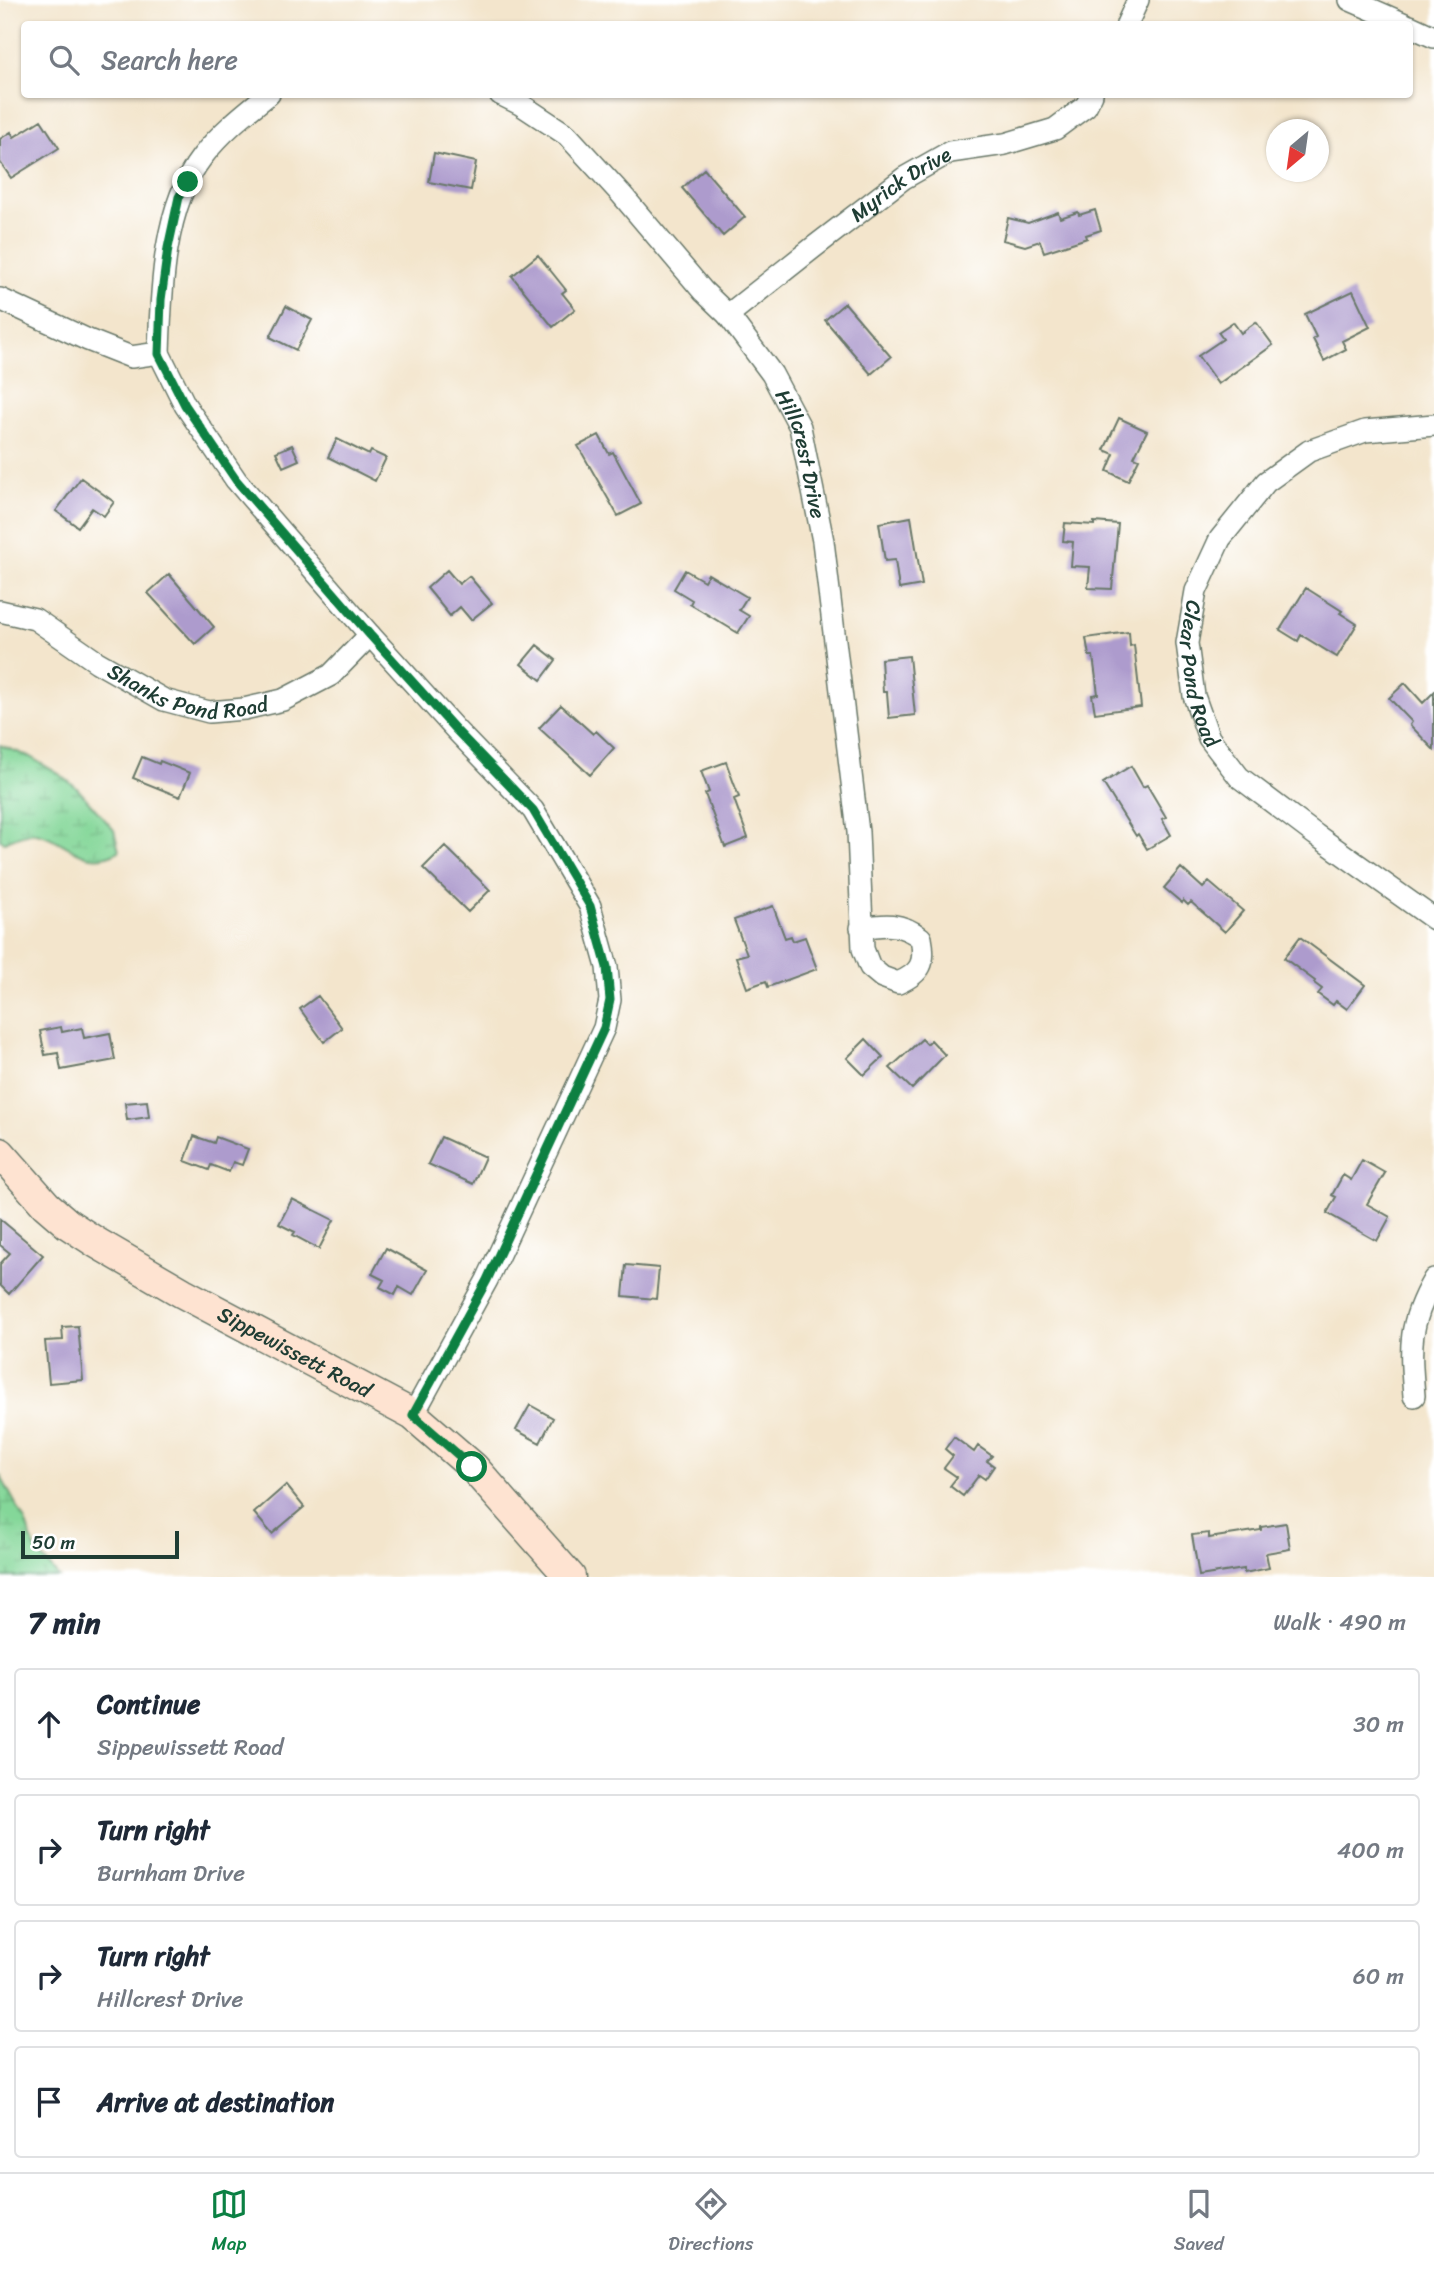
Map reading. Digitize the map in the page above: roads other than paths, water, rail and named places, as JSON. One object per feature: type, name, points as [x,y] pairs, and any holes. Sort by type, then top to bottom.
[{"type":"main road","name":"Sippewissett Road","points":[[0,1153],[46,1205],[97,1244],[183,1293],[413,1415],[472,1467],[570,1577]]},
{"type":"street","points":[[1128,21],[1138,0]]},
{"type":"street","points":[[1350,0],[1398,21]]},
{"type":"street","points":[[1413,28],[1434,37]]},
{"type":"street","points":[[264,98],[240,117],[201,157],[179,197],[161,300],[159,354],[185,405],[236,480],[370,635],[533,810],[590,906],[607,967],[610,1000],[604,1028],[487,1280],[413,1415]]},
{"type":"street","name":"Hillcrest Drive","points":[[508,98],[568,135],[622,195],[703,291],[728,315],[772,374],[800,427],[823,541],[858,832],[861,928]]},
{"type":"street","name":"Myrick Drive","points":[[728,315],[905,178],[950,152],[1005,144],[1055,130],[1086,106],[1090,98]]},
{"type":"street","points":[[0,299],[131,357],[159,354]]},
{"type":"street","name":"Clear Pond Road","points":[[1434,425],[1365,431],[1309,451],[1266,482],[1220,539],[1196,591],[1187,643],[1194,696],[1209,738],[1239,776],[1434,919]]},
{"type":"street","name":"Shanks Pond Road","points":[[0,611],[35,619],[97,662],[164,700],[209,712],[244,709],[283,700],[331,675],[370,635]]},
{"type":"street","points":[[1414,1396],[1410,1347],[1413,1325],[1434,1279]]}]
